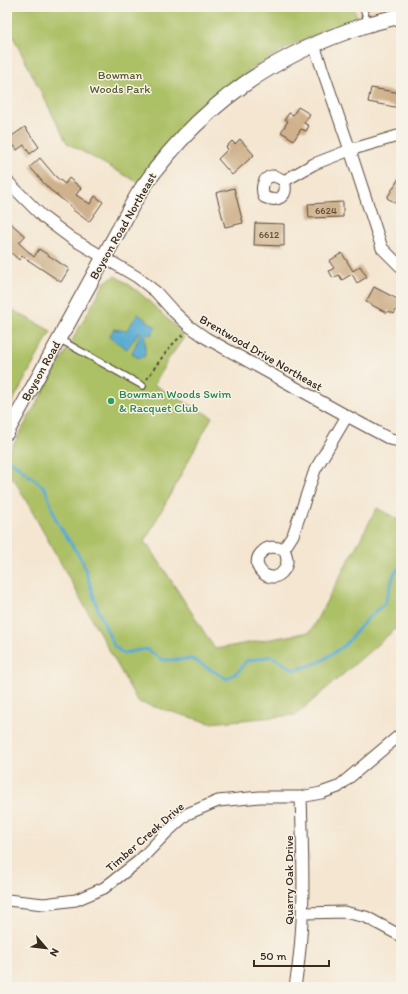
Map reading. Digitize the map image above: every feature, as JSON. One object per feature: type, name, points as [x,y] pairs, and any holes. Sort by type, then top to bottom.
[{"type":"main road","name":"Boyson Road Northeast","points":[[61,335],[142,189],[177,143],[199,120],[220,101],[276,63],[314,45],[369,24],[401,16]]},
{"type":"street","points":[[314,45],[382,248],[401,267]]},
{"type":"street","points":[[284,181],[314,164],[350,150],[401,135]]},
{"type":"street","name":"Brentwood Drive Northeast","points":[[7,181],[43,217],[71,238],[137,277],[151,288],[192,328],[206,338],[390,439],[401,441]]},
{"type":"street","name":"Boyson Road","points":[[7,433],[61,335]]},
{"type":"street","points":[[284,549],[293,535],[315,470],[347,416]]},
{"type":"street","name":"Timber Creek Drive","points":[[7,900],[44,904],[76,900],[104,888],[139,861],[187,814],[218,801],[260,797],[301,797],[321,793],[338,787],[401,734]]},
{"type":"street","name":"Quarry Oak Drive","points":[[296,987],[304,913],[301,797]]},
{"type":"street","points":[[304,913],[344,912],[366,917],[401,936]]},
{"type":"lane","points":[[363,7],[369,24]]},
{"type":"lane","points":[[61,335],[143,386]]},
{"type":"path","points":[[143,386],[162,357],[178,338],[192,328]]},
{"type":"shaded area","points":[[353,7],[401,7],[358,20]]},
{"type":"green space","name":"Bowman Woods Park","points":[[7,7],[353,7],[358,20],[308,38],[283,50],[236,80],[214,97],[175,134],[160,152],[139,183],[67,143],[7,25]]},
{"type":"green space","points":[[115,276],[135,289],[174,326],[184,338],[167,361],[154,385],[212,417],[144,543],[149,546],[215,649],[310,632],[377,508],[401,521],[401,624],[296,715],[210,723],[138,702],[14,479],[7,476],[7,456],[105,282]]},
{"type":"green space","points":[[7,307],[51,331],[7,412]]},
{"type":"water","points":[[138,314],[156,327],[151,335],[145,334],[145,356],[141,357],[132,353],[141,333],[139,332],[127,349],[109,337],[114,329],[126,331]]},
{"type":"building","points":[[371,88],[401,93],[400,108],[368,102]]},
{"type":"building","points":[[298,107],[310,114],[304,123],[309,126],[306,131],[301,129],[294,140],[281,132],[288,121],[285,119],[289,113],[293,115]]},
{"type":"building","points":[[25,127],[39,147],[30,154],[24,145],[17,150],[9,138]]},
{"type":"building","points":[[240,139],[254,155],[232,175],[218,159],[228,149],[226,147],[232,141],[235,144]]},
{"type":"building","points":[[40,158],[56,177],[65,184],[69,178],[81,188],[76,195],[90,204],[95,196],[103,202],[89,222],[48,188],[30,167]]},
{"type":"building","points":[[401,175],[401,206],[387,198]]},
{"type":"building","points":[[234,188],[243,223],[225,227],[216,193]]},
{"type":"building","points":[[343,202],[343,217],[309,218],[308,204]]},
{"type":"building","points":[[7,220],[25,236],[19,243],[34,257],[39,249],[69,269],[61,282],[22,256],[19,260],[7,249]]},
{"type":"building","points":[[255,223],[284,224],[284,246],[254,245]]},
{"type":"building","points":[[342,253],[353,271],[360,266],[367,277],[357,283],[352,274],[342,280],[339,275],[333,278],[329,271],[334,268],[329,261]]},
{"type":"building","points":[[374,287],[401,301],[394,314],[388,311],[387,313],[366,302]]},
{"type":"waterway","points":[[11,461],[45,488],[57,522],[83,562],[98,610],[114,646],[123,653],[146,649],[163,660],[192,659],[227,679],[239,671],[246,661],[271,656],[295,670],[320,662],[345,645],[366,620],[385,603],[394,574],[401,566]]},
{"type":"place","name":"Bowman Woods Swim & Racquet Club","points":[[111,401]]}]
